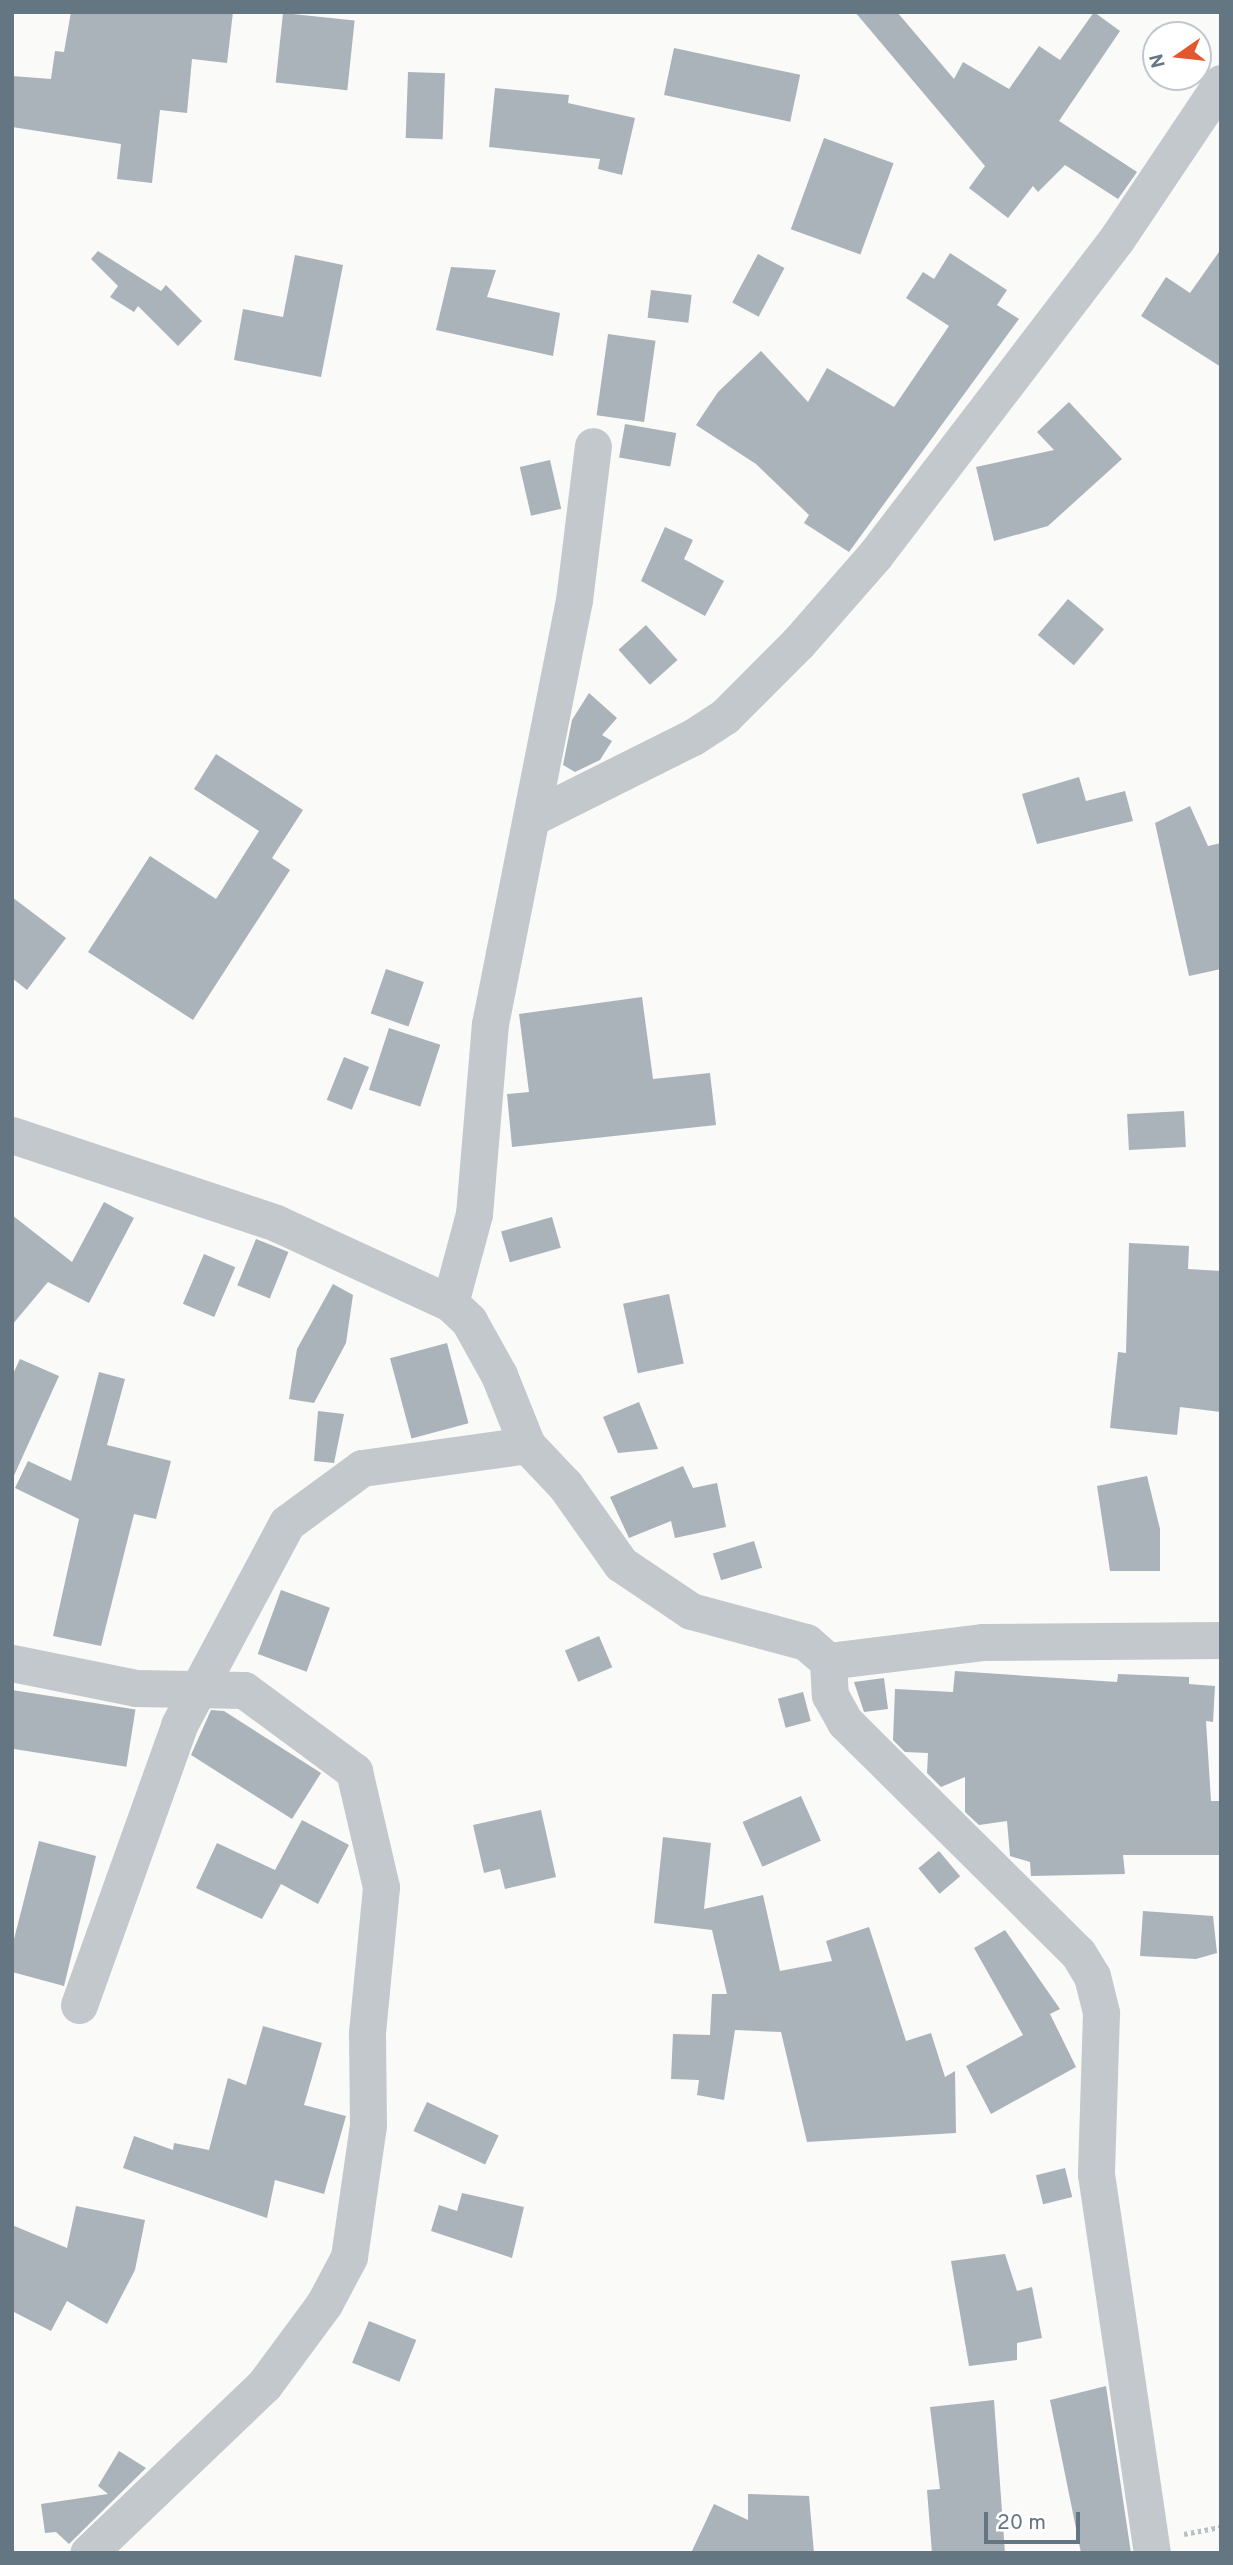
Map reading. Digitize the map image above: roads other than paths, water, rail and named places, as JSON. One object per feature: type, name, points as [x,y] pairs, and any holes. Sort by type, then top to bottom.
[{"type":"street","points":[[531,818],[704,730],[798,643],[875,555],[1116,240],[1221,83]]},
{"type":"street","points":[[450,1303],[474,1214],[490,1024],[574,600],[593,446]]},
{"type":"street","points":[[12,1135],[276,1223],[450,1303],[469,1321],[499,1375],[527,1445],[565,1485],[621,1564],[655,1592],[691,1611],[806,1642],[828,1661],[830,1695],[845,1721],[1078,1953],[1092,1976],[1101,2013],[1096,2174],[1152,2553]]},
{"type":"street","points":[[79,2005],[178,1725],[201,1691],[233,1617],[287,1523],[362,1468],[527,1445]]},
{"type":"street","points":[[828,1661],[982,1642],[1221,1640]]},
{"type":"street","points":[[12,1663],[136,1688],[244,1690],[354,1771],[362,1788],[381,1887],[359,2201],[349,2256],[324,2304],[264,2385],[88,2553]]}]
